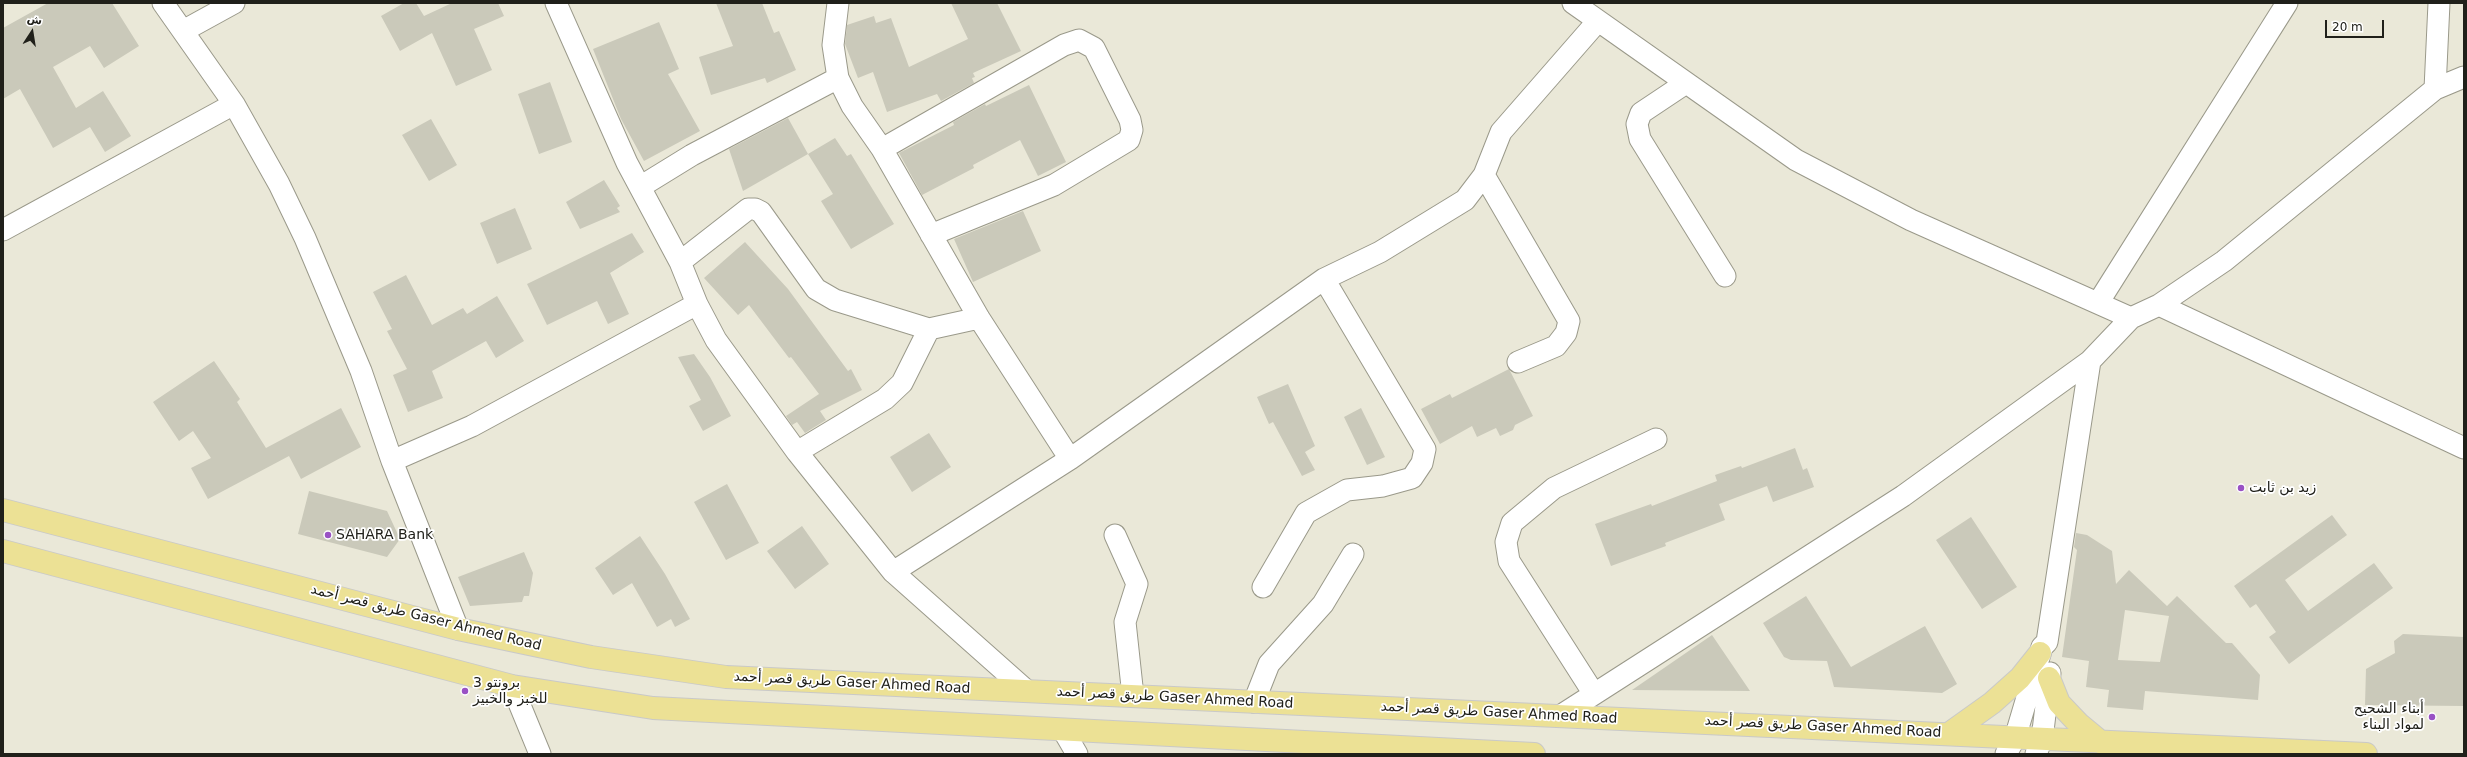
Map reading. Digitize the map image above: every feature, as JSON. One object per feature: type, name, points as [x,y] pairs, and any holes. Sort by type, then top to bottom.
[{"type":"main road","name":"طريق قصر أحمد Gaser Ahmed Road","points":[[3,510],[458,629],[591,657],[726,677],[1950,733],[2010,746],[2039,747],[2102,743],[2366,754]]},
{"type":"main road","points":[[3,551],[512,686],[652,708],[1534,754]]},
{"type":"main road","points":[[1950,733],[1992,703],[2020,678],[2044,647]]},
{"type":"main road","points":[[2049,678],[2059,703],[2079,724],[2102,743]]},
{"type":"street","points":[[163,3],[234,104],[279,184],[305,238],[361,371],[392,461],[458,629]]},
{"type":"street","points":[[183,31],[234,3]]},
{"type":"street","points":[[556,3],[627,163],[680,262],[697,304],[716,340],[797,452],[893,572],[1027,691]]},
{"type":"street","points":[[838,3],[833,45],[838,78],[852,106],[882,149],[979,318],[1070,459]]},
{"type":"street","points":[[2098,303],[2287,3]]},
{"type":"street","points":[[2435,88],[2439,3]]},
{"type":"street","points":[[893,572],[1070,459],[1324,279],[1380,252],[1465,200],[1484,175],[1501,132],[1584,9],[1796,160],[1910,220],[2131,318]]},
{"type":"street","points":[[882,149],[1064,45],[1079,40],[1094,48],[1130,120],[1132,130],[1129,140],[1054,185],[931,235]]},
{"type":"street","points":[[1560,716],[1903,496],[2090,362],[2131,318],[2159,305],[2224,261],[2435,88],[2464,77]]},
{"type":"street","points":[[640,187],[692,155],[838,78]]},
{"type":"street","points":[[1686,83],[1641,114],[1637,124],[1640,139],[1725,276]]},
{"type":"street","points":[[3,230],[234,104]]},
{"type":"street","points":[[1484,175],[1569,321],[1566,334],[1556,346],[1518,362]]},
{"type":"street","points":[[680,262],[748,209],[755,210],[761,212],[816,289],[835,300],[929,329],[979,318]]},
{"type":"street","points":[[1263,587],[1306,513],[1347,490],[1383,486],[1412,478],[1422,463],[1425,449],[1324,279]]},
{"type":"street","points":[[392,461],[472,426],[697,304]]},
{"type":"street","points":[[2159,305],[2464,448]]},
{"type":"street","points":[[797,452],[885,399],[902,383],[929,329]]},
{"type":"street","points":[[2010,746],[2044,647],[2090,362]]},
{"type":"street","points":[[1594,694],[1508,561],[1506,542],[1512,523],[1554,488],[1656,439]]},
{"type":"street","points":[[1115,535],[1137,584],[1125,622],[1133,696]]},
{"type":"street","points":[[1254,702],[1269,664],[1323,604],[1353,554]]},
{"type":"street","points":[[2039,747],[2049,678],[2051,648],[2044,647]]},
{"type":"street","points":[[512,686],[540,754]]},
{"type":"street","points":[[1063,730],[1077,754]]},
{"type":"building","points":[[48,3],[112,3],[139,46],[104,68],[90,46],[53,67],[76,108],[103,91],[131,136],[105,152],[90,127],[53,148],[20,89],[3,99],[3,28]]},
{"type":"building","points":[[404,3],[416,3],[424,16],[452,3],[498,3],[504,16],[474,29],[492,70],[456,86],[432,33],[400,51],[381,16]]},
{"type":"building","points":[[716,3],[762,3],[774,33],[779,31],[796,70],[767,83],[765,78],[711,95],[699,57],[733,46]]},
{"type":"building","points":[[951,3],[997,3],[1021,51],[973,73],[975,77],[972,78],[974,83],[941,101],[937,94],[887,112],[873,72],[858,78],[845,44],[847,25],[874,16],[876,23],[891,18],[909,67],[968,39]]},
{"type":"building","points":[[659,22],[679,69],[668,74],[700,131],[644,161],[621,119],[593,49]]},
{"type":"building","points":[[550,82],[572,142],[539,154],[518,94]]},
{"type":"building","points":[[1029,85],[1066,162],[1038,176],[1020,140],[973,165],[974,168],[922,195],[899,153],[954,125],[953,122],[985,104],[986,106]]},
{"type":"building","points":[[788,118],[808,154],[743,191],[729,149]]},
{"type":"building","points":[[431,119],[457,165],[429,181],[402,135]]},
{"type":"building","points":[[835,138],[847,156],[851,154],[894,224],[851,249],[821,201],[833,194],[808,154]]},
{"type":"building","points":[[604,180],[620,206],[617,208],[620,212],[580,229],[566,202]]},
{"type":"building","points":[[515,208],[532,249],[497,264],[480,223]]},
{"type":"building","points":[[1023,211],[1041,251],[973,282],[954,239]]},
{"type":"building","points":[[632,233],[644,252],[610,273],[629,314],[608,324],[597,301],[547,325],[527,284]]},
{"type":"building","points":[[745,242],[788,289],[848,371],[851,369],[862,390],[820,411],[826,420],[805,433],[797,422],[792,425],[786,416],[819,394],[791,357],[789,358],[749,305],[738,315],[704,278]]},
{"type":"building","points":[[406,275],[432,325],[463,308],[467,314],[497,296],[524,341],[496,358],[486,341],[432,371],[443,398],[408,412],[393,375],[407,369],[387,331],[392,329],[373,292]]},
{"type":"building","points":[[694,354],[710,377],[731,416],[703,431],[689,406],[701,400],[678,357]]},
{"type":"building","points":[[214,361],[240,399],[237,402],[266,448],[341,408],[361,447],[301,479],[289,456],[208,499],[191,468],[211,458],[193,431],[179,441],[153,402]]},
{"type":"building","points":[[1509,369],[1533,416],[1515,425],[1513,430],[1500,436],[1496,428],[1477,437],[1472,426],[1440,444],[1421,409],[1450,394],[1452,398]]},
{"type":"building","points":[[1288,384],[1315,446],[1305,452],[1315,470],[1302,476],[1273,422],[1269,424],[1257,397]]},
{"type":"building","points":[[1361,408],[1385,457],[1367,465],[1344,417]]},
{"type":"building","points":[[929,433],[951,467],[912,492],[890,457]]},
{"type":"building","points":[[1795,448],[1803,470],[1807,468],[1814,487],[1773,502],[1767,486],[1719,504],[1725,520],[1665,543],[1666,546],[1611,566],[1595,524],[1651,504],[1652,506],[1717,481],[1715,475],[1741,466],[1742,468]]},
{"type":"building","points":[[727,484],[759,543],[726,560],[694,502]]},
{"type":"building","points":[[309,491],[387,511],[400,539],[387,557],[298,534]]},
{"type":"building","points":[[2332,515],[2347,535],[2285,580],[2308,611],[2374,563],[2393,588],[2289,664],[2269,637],[2276,632],[2256,604],[2250,608],[2234,586]]},
{"type":"building","points":[[1971,517],[2017,587],[1982,609],[1936,540]]},
{"type":"building","points":[[802,526],[829,564],[795,589],[767,551]]},
{"type":"building","points":[[2076,533],[2087,535],[2112,551],[2116,584],[2129,570],[2167,606],[2177,596],[2226,643],[2232,643],[2260,675],[2258,700],[2145,691],[2143,710],[2107,707],[2109,690],[2086,687],[2089,661],[2062,657],[2077,550],[2074,547]],"holes":[[[2125,610],[2169,616],[2160,662],[2118,660]]]},
{"type":"building","points":[[640,536],[665,574],[690,619],[675,627],[671,619],[657,627],[632,583],[613,595],[595,568]]},
{"type":"building","points":[[524,552],[533,573],[529,596],[524,596],[522,602],[470,606],[458,577]]},
{"type":"building","points":[[1806,596],[1851,667],[1925,626],[1957,684],[1942,693],[1834,687],[1827,661],[1791,660],[1784,657],[1763,623]]},
{"type":"building","points":[[2403,634],[2464,637],[2464,706],[2365,705],[2366,669],[2395,653],[2394,641]]},
{"type":"building","points":[[1712,635],[1750,691],[1632,690]]},
{"type":"place","name":"زيد بن ثابت","points":[[2241,488]]},
{"type":"place","name":"SAHARA Bank","points":[[328,535]]},
{"type":"place","name":"برونتو 3 للخبز والخبيز","points":[[465,691]]},
{"type":"place","name":"أبناء الشحيح لمواد البناء","points":[[2432,717]]}]
